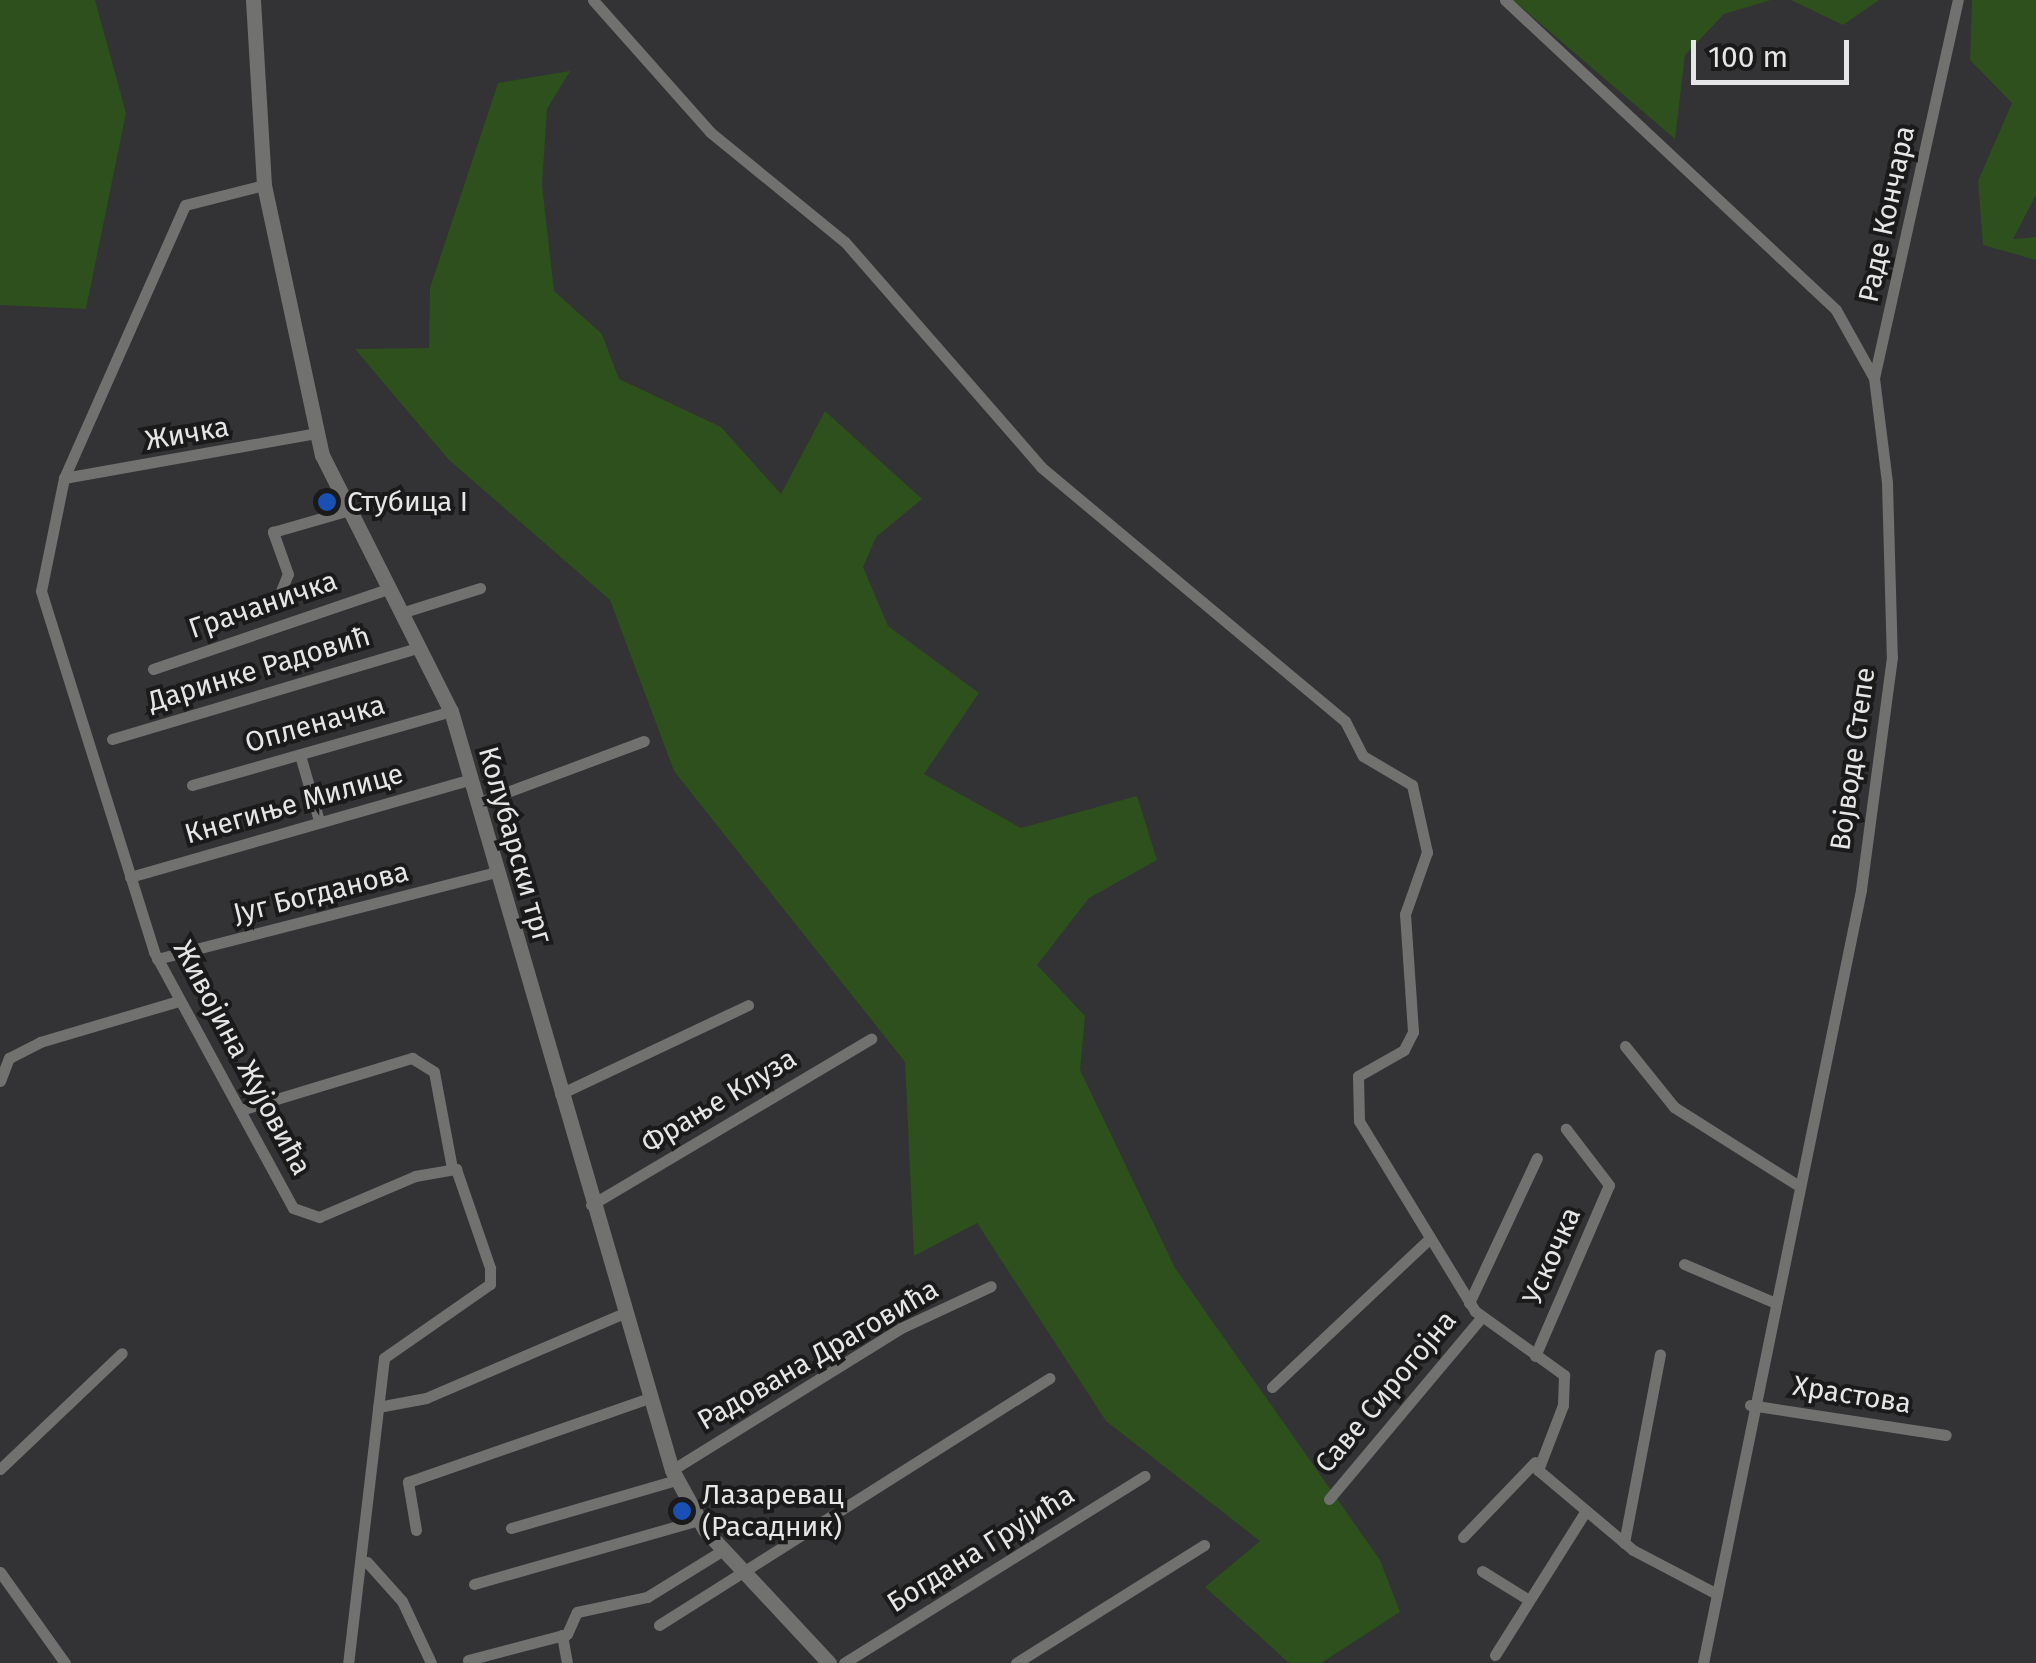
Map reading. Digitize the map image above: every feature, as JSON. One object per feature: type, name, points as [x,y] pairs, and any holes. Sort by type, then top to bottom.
[{"type":"street","name":"Колубарски трг","points":[[252,0],[264,184],[316,433],[346,511],[450,711],[591,1205],[674,1475],[698,1520],[821,1661]]},
{"type":"street","points":[[594,0],[710,132],[845,242],[1041,467],[1345,722],[1363,756],[1412,785],[1427,852],[1405,914],[1413,1032],[1404,1050],[1364,1070],[1352,1098],[1469,1304],[1567,1382],[1534,1462],[1463,1537]]},
{"type":"street","points":[[1505,0],[1806,278],[1874,378]]},
{"type":"street","name":"Раде Кончара","points":[[1874,378],[1958,0]]},
{"type":"street","name":"Живојина Жујовића","points":[[264,184],[185,205],[64,478],[42,563],[46,623],[157,958],[178,1002],[244,1109],[300,1215],[319,1217],[452,1168]]},
{"type":"street","name":"Војводе Степе","points":[[1703,1663],[1750,1406],[1861,890],[1892,657],[1874,378]]},
{"type":"street","name":"Жичка","points":[[64,478],[316,433]]},
{"type":"street","points":[[281,590],[288,574],[273,532],[346,511]]},
{"type":"street","points":[[401,614],[480,588]]},
{"type":"street","name":"Грачаничка","points":[[154,669],[388,589]]},
{"type":"street","name":"Даринке Радовић","points":[[112,739],[420,647]]},
{"type":"street","name":"Опленачка","points":[[192,784],[450,711]]},
{"type":"street","points":[[478,803],[644,741]]},
{"type":"street","points":[[300,755],[319,822]]},
{"type":"street","name":"Кнегиње Милице","points":[[130,877],[471,778]]},
{"type":"street","name":"Југ Богданова","points":[[157,958],[497,872]]},
{"type":"street","points":[[0,1081],[9,1058],[40,1042],[178,1002]]},
{"type":"street","points":[[560,1094],[748,1004]]},
{"type":"street","name":"Фрање Клуза","points":[[591,1205],[872,1039]]},
{"type":"street","points":[[1625,1046],[1674,1107],[1796,1184]]},
{"type":"street","points":[[244,1109],[412,1058],[434,1072],[452,1168],[490,1284],[398,1340],[384,1358],[367,1562],[348,1663]]},
{"type":"street","name":"Ускочка","points":[[1535,1356],[1610,1185],[1566,1129]]},
{"type":"street","points":[[1469,1304],[1537,1158]]},
{"type":"street","points":[[1272,1388],[1430,1238]]},
{"type":"street","points":[[1684,1264],[1773,1302]]},
{"type":"street","name":"Радована Драговића","points":[[511,1528],[674,1475],[901,1328],[992,1286]]},
{"type":"street","points":[[378,1406],[426,1398],[624,1313]]},
{"type":"street","name":"Саве Сирогојна","points":[[1329,1499],[1482,1318]]},
{"type":"street","points":[[0,1470],[122,1353]]},
{"type":"street","points":[[1624,1543],[1660,1354]]},
{"type":"street","points":[[659,1625],[1049,1378]]},
{"type":"street","points":[[416,1530],[408,1482],[649,1398]]},
{"type":"street","name":"Храстова","points":[[1750,1406],[1946,1435]]},
{"type":"street","points":[[1534,1462],[1584,1512],[1624,1543],[1716,1594]]},
{"type":"street","name":"Богдана Грујића","points":[[844,1663],[1144,1476]]},
{"type":"street","points":[[1495,1655],[1584,1512]]},
{"type":"street","points":[[474,1584],[698,1520]]},
{"type":"street","points":[[1016,1663],[1204,1545]]},
{"type":"street","points":[[464,1662],[562,1635],[577,1612],[647,1597],[722,1550]]},
{"type":"street","points":[[367,1562],[402,1601],[430,1663]]},
{"type":"street","points":[[1482,1571],[1530,1600]]},
{"type":"street","points":[[0,1572],[65,1663]]},
{"type":"street","points":[[562,1635],[567,1663]]},
{"type":"green space","points":[[0,0],[95,0],[126,113],[86,309],[0,305]]},
{"type":"green space","points":[[1513,0],[1771,0],[1724,14],[1685,55],[1675,139]]},
{"type":"green space","points":[[1791,0],[1879,0],[1843,25]]},
{"type":"green space","points":[[1972,0],[2036,0],[2036,195],[2013,239],[2036,237],[2036,260],[1983,245],[1978,181],[2012,103],[1970,60]]},
{"type":"green space","points":[[570,71],[547,109],[542,185],[554,291],[602,334],[619,379],[721,427],[781,494],[825,411],[922,499],[876,537],[863,567],[888,626],[979,693],[924,774],[1021,828],[1137,796],[1157,860],[1089,898],[1037,965],[1085,1016],[1080,1070],[1175,1268],[1380,1560],[1400,1612],[1321,1663],[1289,1663],[1205,1587],[1260,1541],[1106,1421],[977,1223],[914,1256],[905,1062],[674,771],[610,600],[448,459],[355,349],[429,348],[430,288],[498,83]]},
{"type":"place","name":"Стубица I","points":[[327,502]]},
{"type":"place","name":"Лазаревац (Расадник)","points":[[682,1511]]}]
